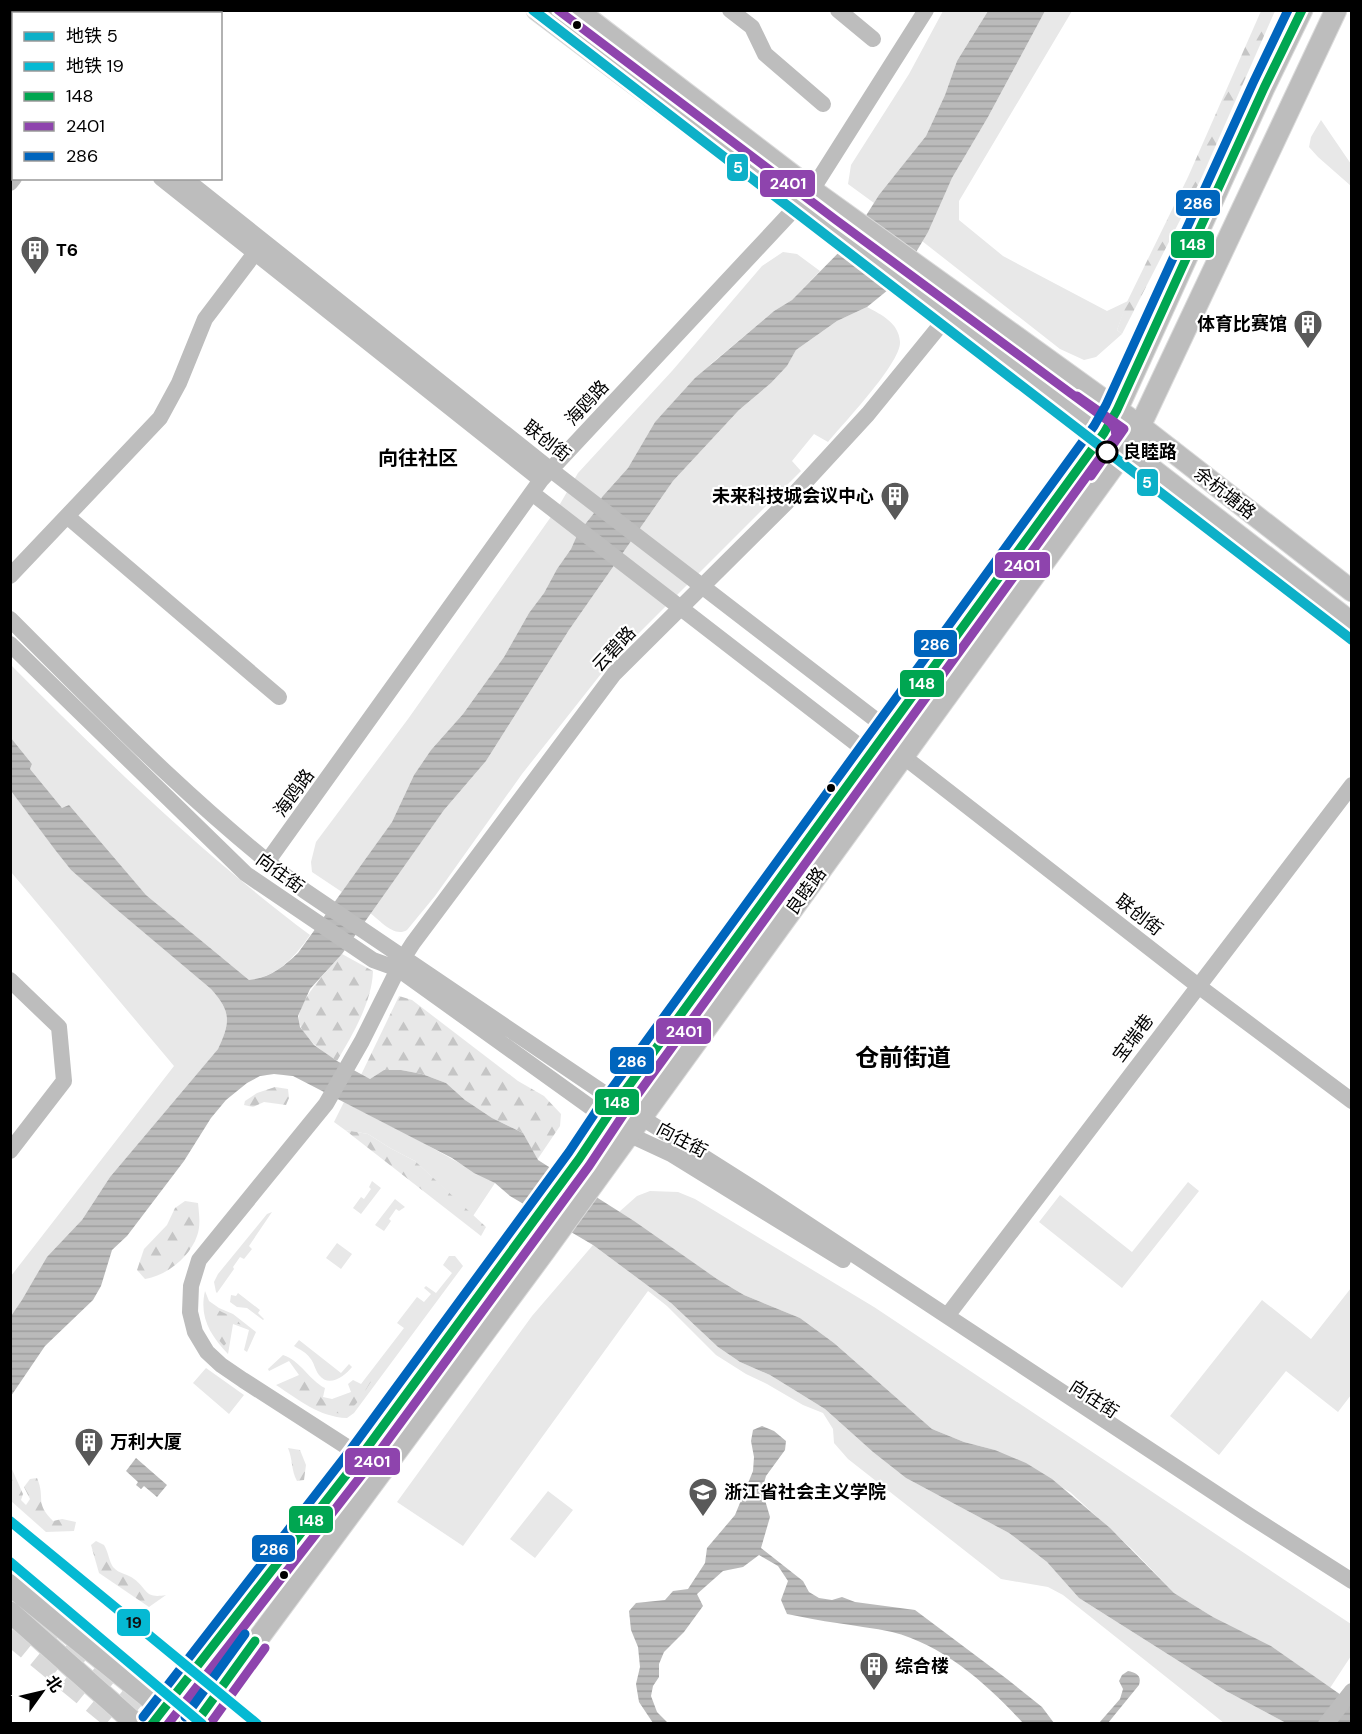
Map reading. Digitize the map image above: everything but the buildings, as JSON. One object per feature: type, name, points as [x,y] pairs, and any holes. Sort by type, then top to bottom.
[{"type":"main road","name":"余杭塘路","points":[[537,10],[828,230],[1126,449],[1352,623]]},
{"type":"main road","name":"余杭塘路","points":[[577,10],[812,190],[857,220],[1140,426],[1352,591]]},
{"type":"main road","name":"良睦路","points":[[158,1716],[361,1456],[579,1159],[612,1110],[1104,433],[1117,410],[1302,10]]},
{"type":"main road","name":"良睦路","points":[[195,1724],[544,1252],[599,1173],[1126,449],[1140,426],[1336,10]]},
{"type":"main road","points":[[10,1585],[158,1716],[185,1724]]},
{"type":"main road","points":[[10,1612],[136,1724]]},
{"type":"street","points":[[551,10],[591,41],[618,70]]},
{"type":"street","points":[[559,10],[591,34],[631,52]]},
{"type":"street","points":[[730,10],[752,27],[765,54],[823,104]]},
{"type":"street","points":[[838,10],[873,39]]},
{"type":"street","name":"海鸥路","points":[[267,862],[541,481],[812,190],[926,10]]},
{"type":"street","name":"联创街","points":[[164,180],[541,481],[584,495],[889,730]]},
{"type":"street","name":"联创街","points":[[186,180],[541,481],[567,519],[870,755]]},
{"type":"street","points":[[10,576],[160,418],[179,383],[205,319],[255,253]]},
{"type":"street","name":"云碧路","points":[[361,1456],[221,1365],[207,1353],[195,1332],[189,1312],[191,1286],[199,1260],[326,1104],[401,963],[614,674],[786,503],[868,414],[947,316]]},
{"type":"street","points":[[68,517],[279,697]]},
{"type":"street","name":"向往街","points":[[10,619],[137,748],[267,862],[384,945],[401,963],[612,1110],[671,1154],[945,1324],[1352,1591]]},
{"type":"street","name":"向往街","points":[[10,644],[246,874],[373,960],[401,963]]},
{"type":"street","name":"联创街","points":[[904,757],[1197,985],[1352,1101]]},
{"type":"street","name":"宝瑞巷","points":[[947,1316],[1352,784]]},
{"type":"street","points":[[10,980],[59,1027],[64,1081],[10,1151]]},
{"type":"street","name":"向往街","points":[[634,1126],[759,1192],[1352,1581]]},
{"type":"street","points":[[1326,1724],[1352,1691]]},
{"type":"green space","points":[[943,11],[988,11],[957,61],[945,95],[926,136],[874,203],[848,184],[851,165],[909,74]]},
{"type":"green space","points":[[1045,11],[1072,11],[959,201],[959,220],[1003,256],[1107,311],[1128,301],[1117,330],[1122,334],[1096,357],[1084,360],[1060,349],[922,241],[952,178]]},
{"type":"green space","points":[[1261,11],[1275,11],[1201,179],[1122,334],[1117,330],[1126,304],[1188,177]]},
{"type":"green space","points":[[1321,120],[1351,164],[1351,186],[1309,147],[1311,137]]},
{"type":"green space","points":[[783,252],[797,254],[820,271],[792,300],[774,311],[712,363],[655,422],[628,468],[602,497],[594,513],[578,533],[571,549],[529,613],[504,657],[463,714],[431,750],[414,775],[392,822],[342,892],[312,872],[311,862],[316,842],[408,719],[560,504],[578,473],[672,371],[762,266]]},
{"type":"green space","points":[[867,307],[884,317],[899,335],[898,352],[882,378],[828,442],[814,434],[792,461],[801,471],[612,660],[522,774],[435,896],[407,930],[397,932],[383,924],[370,913],[444,810],[486,761],[569,630],[673,481],[739,410],[787,366],[796,350],[837,321]]},
{"type":"green space","points":[[10,664],[155,805],[231,873],[310,935],[284,965],[268,975],[249,980],[146,895],[117,862],[62,808],[30,769],[32,764],[11,738]]},
{"type":"green space","points":[[11,791],[71,870],[211,989],[223,1004],[227,1025],[218,1049],[110,1177],[82,1220],[11,1316],[11,1276],[174,1066],[11,872]]},
{"type":"green space","points":[[342,954],[373,971],[365,1006],[337,1061],[306,1036],[300,1025],[299,1017],[306,998]]},
{"type":"green space","points":[[399,996],[412,1000],[518,1081],[544,1096],[561,1114],[560,1126],[537,1160],[523,1133],[492,1118],[465,1100],[446,1083],[422,1074],[401,1070],[384,1070],[370,1079],[361,1075]]},
{"type":"green space","points":[[275,1087],[288,1089],[289,1098],[286,1105],[264,1102],[253,1107],[244,1105],[245,1101],[257,1093]]},
{"type":"green space","points":[[344,1102],[495,1183],[473,1216],[415,1161],[368,1134],[345,1130],[334,1122]]},
{"type":"green space","points":[[345,1130],[368,1134],[415,1161],[486,1227],[481,1236]]},
{"type":"green space","points":[[372,1181],[381,1188],[361,1214],[353,1208],[361,1197],[364,1199],[371,1189],[369,1187]]},
{"type":"green space","points":[[1188,1182],[1199,1191],[1122,1288],[1039,1222],[1060,1195],[1132,1252]]},
{"type":"green space","points":[[650,1191],[678,1192],[695,1199],[874,1307],[1351,1624],[1351,1656],[1330,1688],[1271,1646],[1213,1617],[1174,1593],[1133,1550],[1070,1492],[995,1450],[964,1442],[932,1429],[834,1343],[800,1318],[744,1295],[619,1212],[637,1196]]},
{"type":"green space","points":[[395,1199],[405,1207],[399,1211],[396,1209],[384,1231],[375,1225]]},
{"type":"green space","points":[[185,1201],[198,1203],[199,1228],[194,1244],[169,1270],[145,1279],[137,1270],[144,1249],[167,1225],[175,1208]]},
{"type":"green space","points":[[272,1212],[249,1246],[252,1249],[244,1259],[240,1257],[217,1293],[214,1282],[218,1274],[267,1214]]},
{"type":"green space","points":[[337,1243],[352,1254],[341,1269],[326,1258]]},
{"type":"green space","points":[[593,1245],[671,1303],[718,1347],[740,1362],[770,1375],[825,1409],[906,1478],[1009,1533],[1047,1562],[1079,1598],[1226,1691],[1286,1723],[1224,1723],[1063,1595],[1048,1587],[1001,1579],[848,1459],[834,1443],[833,1429],[823,1413],[803,1405],[716,1355],[667,1306],[648,1291],[463,1546],[397,1502],[532,1316]]},
{"type":"green space","points":[[449,1256],[455,1256],[463,1266],[354,1413],[347,1418],[327,1415],[276,1385],[299,1375],[289,1361],[269,1371],[268,1369],[283,1355],[295,1362],[325,1388],[323,1397],[332,1399],[351,1392],[348,1384],[353,1380],[361,1384],[404,1328],[397,1323],[417,1297],[424,1302],[431,1294],[424,1288],[426,1286],[436,1293],[452,1273],[443,1265]]},
{"type":"green space","points":[[1351,1288],[1351,1395],[1338,1412],[1286,1371],[1219,1455],[1170,1416],[1262,1300],[1311,1339]]},
{"type":"green space","points":[[205,1291],[209,1301],[233,1314],[256,1332],[247,1352],[244,1350],[249,1330],[233,1324],[228,1354],[211,1333],[205,1317]]},
{"type":"green space","points":[[238,1293],[260,1310],[258,1313],[263,1320],[247,1308],[237,1307],[230,1302],[231,1295],[236,1296]]},
{"type":"green space","points":[[207,1304],[235,1318],[242,1325],[232,1322],[228,1341],[224,1346],[216,1337]]},
{"type":"green space","points":[[299,1340],[341,1373],[349,1364],[352,1367],[337,1379],[332,1381],[323,1379],[309,1356],[294,1346]]},
{"type":"green space","points":[[206,1368],[244,1395],[229,1414],[193,1383]]},
{"type":"green space","points":[[370,1376],[374,1377],[355,1405],[346,1412],[338,1413],[329,1412],[311,1404],[289,1389],[287,1385],[301,1377],[314,1386],[322,1399],[333,1402],[354,1393],[355,1383],[360,1386]]},
{"type":"green space","points":[[288,1448],[300,1450],[306,1465],[304,1480],[297,1481]]},
{"type":"green space","points":[[11,1467],[23,1494],[21,1500],[26,1505],[30,1499],[24,1487],[30,1479],[37,1478],[42,1505],[47,1515],[53,1521],[62,1519],[76,1522],[74,1531],[46,1532],[11,1501]]},
{"type":"green space","points":[[548,1491],[573,1510],[535,1558],[510,1539]]},
{"type":"green space","points":[[96,1541],[104,1545],[115,1569],[134,1579],[150,1594],[166,1595],[149,1607],[99,1573],[91,1545]]},
{"type":"shaded area","points":[[988,11],[1045,11],[952,178],[928,232],[899,281],[867,307],[837,321],[796,350],[787,366],[739,410],[673,481],[569,630],[486,761],[444,810],[342,954],[310,989],[298,1016],[300,1027],[314,1045],[370,1079],[384,1070],[401,1070],[422,1074],[446,1083],[465,1100],[492,1118],[523,1133],[538,1160],[634,1221],[717,1279],[744,1295],[800,1318],[834,1343],[932,1429],[964,1442],[995,1450],[1026,1463],[1052,1479],[1110,1528],[1174,1593],[1213,1617],[1271,1646],[1351,1702],[1351,1723],[1286,1723],[1226,1691],[1079,1598],[1047,1562],[1009,1533],[906,1478],[825,1409],[770,1375],[740,1362],[718,1347],[671,1303],[593,1245],[510,1196],[495,1183],[474,1173],[452,1158],[293,1076],[274,1074],[260,1076],[226,1100],[211,1118],[184,1161],[127,1236],[112,1250],[101,1286],[93,1300],[45,1346],[11,1396],[11,1316],[47,1257],[82,1220],[110,1177],[218,1049],[225,1032],[227,1018],[223,1004],[211,989],[71,870],[56,851],[11,791],[11,738],[32,764],[30,769],[62,808],[69,805],[146,895],[249,980],[263,977],[281,967],[298,953],[392,822],[414,775],[431,750],[463,714],[504,657],[529,613],[571,549],[578,533],[594,513],[602,497],[628,468],[655,422],[695,378],[774,311],[792,300],[850,241],[879,195],[926,136],[945,95],[957,61]]},
{"type":"shaded area","points":[[762,1426],[774,1431],[786,1441],[785,1450],[766,1476],[762,1490],[770,1517],[761,1548],[803,1581],[809,1592],[819,1598],[832,1600],[842,1597],[855,1602],[915,1610],[1042,1707],[1054,1723],[1023,1723],[964,1668],[947,1656],[911,1638],[892,1632],[787,1614],[781,1600],[788,1581],[778,1566],[759,1555],[743,1567],[723,1571],[697,1594],[703,1606],[684,1632],[664,1652],[659,1664],[659,1677],[653,1686],[651,1696],[657,1712],[668,1723],[653,1723],[639,1702],[636,1684],[640,1667],[638,1647],[631,1630],[629,1611],[636,1603],[665,1600],[673,1591],[688,1589],[705,1563],[707,1548],[735,1515],[753,1471],[754,1457],[751,1441],[753,1430]]},
{"type":"shaded area","points":[[136,1458],[167,1485],[157,1497],[144,1486],[141,1489],[136,1485],[138,1482],[126,1471]]},
{"type":"shaded area","points":[[1128,1671],[1138,1675],[1139,1685],[1108,1723],[1099,1723],[1120,1699],[1123,1689],[1119,1681]]},
{"type":"tunnel","points":[[10,1601],[162,1724]]},
{"type":"tunnel","points":[[10,1633],[121,1724]]},
{"type":"metro line","name":"5","points":[[533,10],[1352,640]]},
{"type":"metro line","name":"19","points":[[10,1521],[257,1724]]},
{"type":"metro line","name":"19","points":[[10,1562],[202,1724]]},
{"type":"transit line","name":"2401","points":[[168,1724],[371,1463],[589,1166],[627,1109],[1116,436],[1111,423],[836,220],[558,10]]},
{"type":"transit line","name":"286","points":[[143,1717],[351,1449],[569,1152],[607,1095],[1094,426],[1106,405],[1288,10]]},
{"type":"transit line","name":"148","points":[[152,1724],[361,1456],[579,1159],[617,1102],[1104,433],[1117,410],[1302,10]]},
{"type":"transit line","name":"2401","points":[[1077,396],[1124,429],[1091,476]]},
{"type":"transit line","name":"286","points":[[185,1717],[245,1634]]},
{"type":"transit line","name":"148","points":[[195,1724],[255,1641]]},
{"type":"transit line","name":"2401","points":[[210,1724],[265,1648]]},
{"type":"place","name":"T6","points":[[35,276]]},
{"type":"place","name":"体育比赛馆","points":[[1308,350]]},
{"type":"place","name":"良睦路","points":[[1107,452]]},
{"type":"place","name":"未来科技城会议中心","points":[[895,522]]},
{"type":"place","name":"万利大厦","points":[[89,1468]]},
{"type":"place","name":"浙江省社会主义学院","points":[[703,1518]]},
{"type":"place","name":"综合楼","points":[[874,1692]]},
{"type":"district","name":"向往社区","points":[[418,458]]},
{"type":"district","name":"仓前街道","points":[[903,1058]]}]
